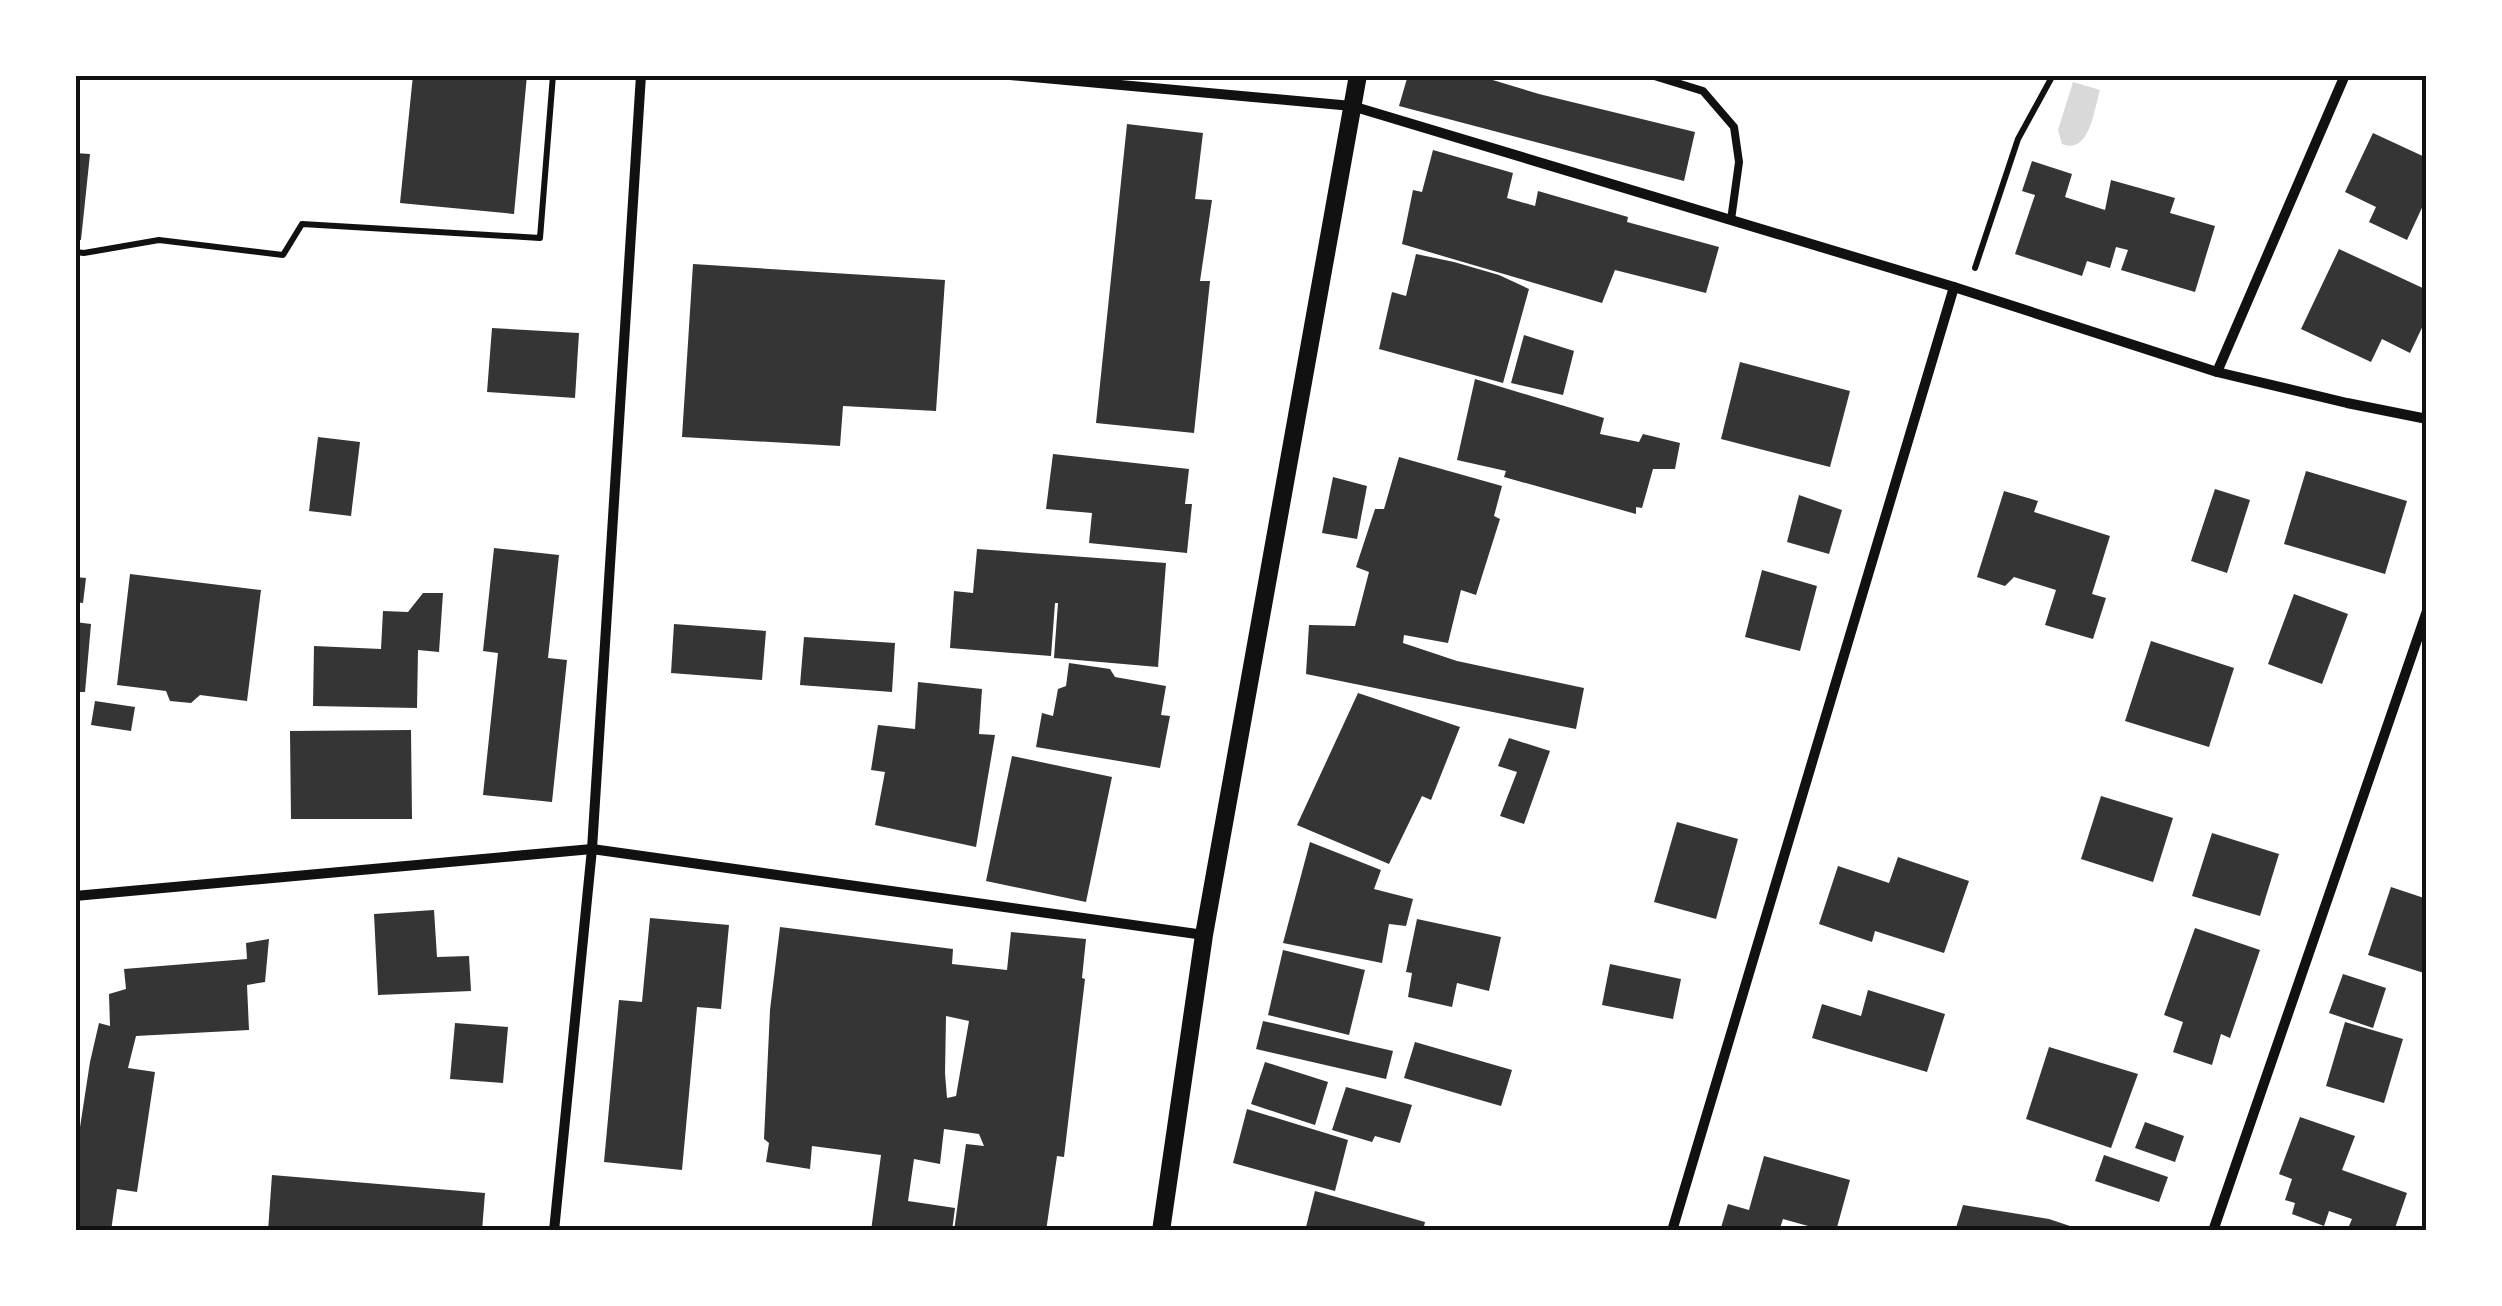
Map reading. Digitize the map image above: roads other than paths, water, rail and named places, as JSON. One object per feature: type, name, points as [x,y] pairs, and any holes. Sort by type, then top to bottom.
[{"type":"street","points":[[554,1231],[592,849],[641,75]]},
{"type":"street","points":[[1010,75],[1352,106],[1954,287],[2217,372],[2427,419]]},
{"type":"street","points":[[1161,1231],[1204,935],[1358,75]]},
{"type":"street","points":[[2217,372],[2344,75]]},
{"type":"street","points":[[1672,1231],[1954,287]]},
{"type":"street","points":[[2213,1231],[2427,612]]},
{"type":"street","points":[[75,896],[592,849],[1204,935]]},
{"type":"lane","points":[[1651,75],[1703,91],[1734,127],[1739,162],[1731,220]]}]
